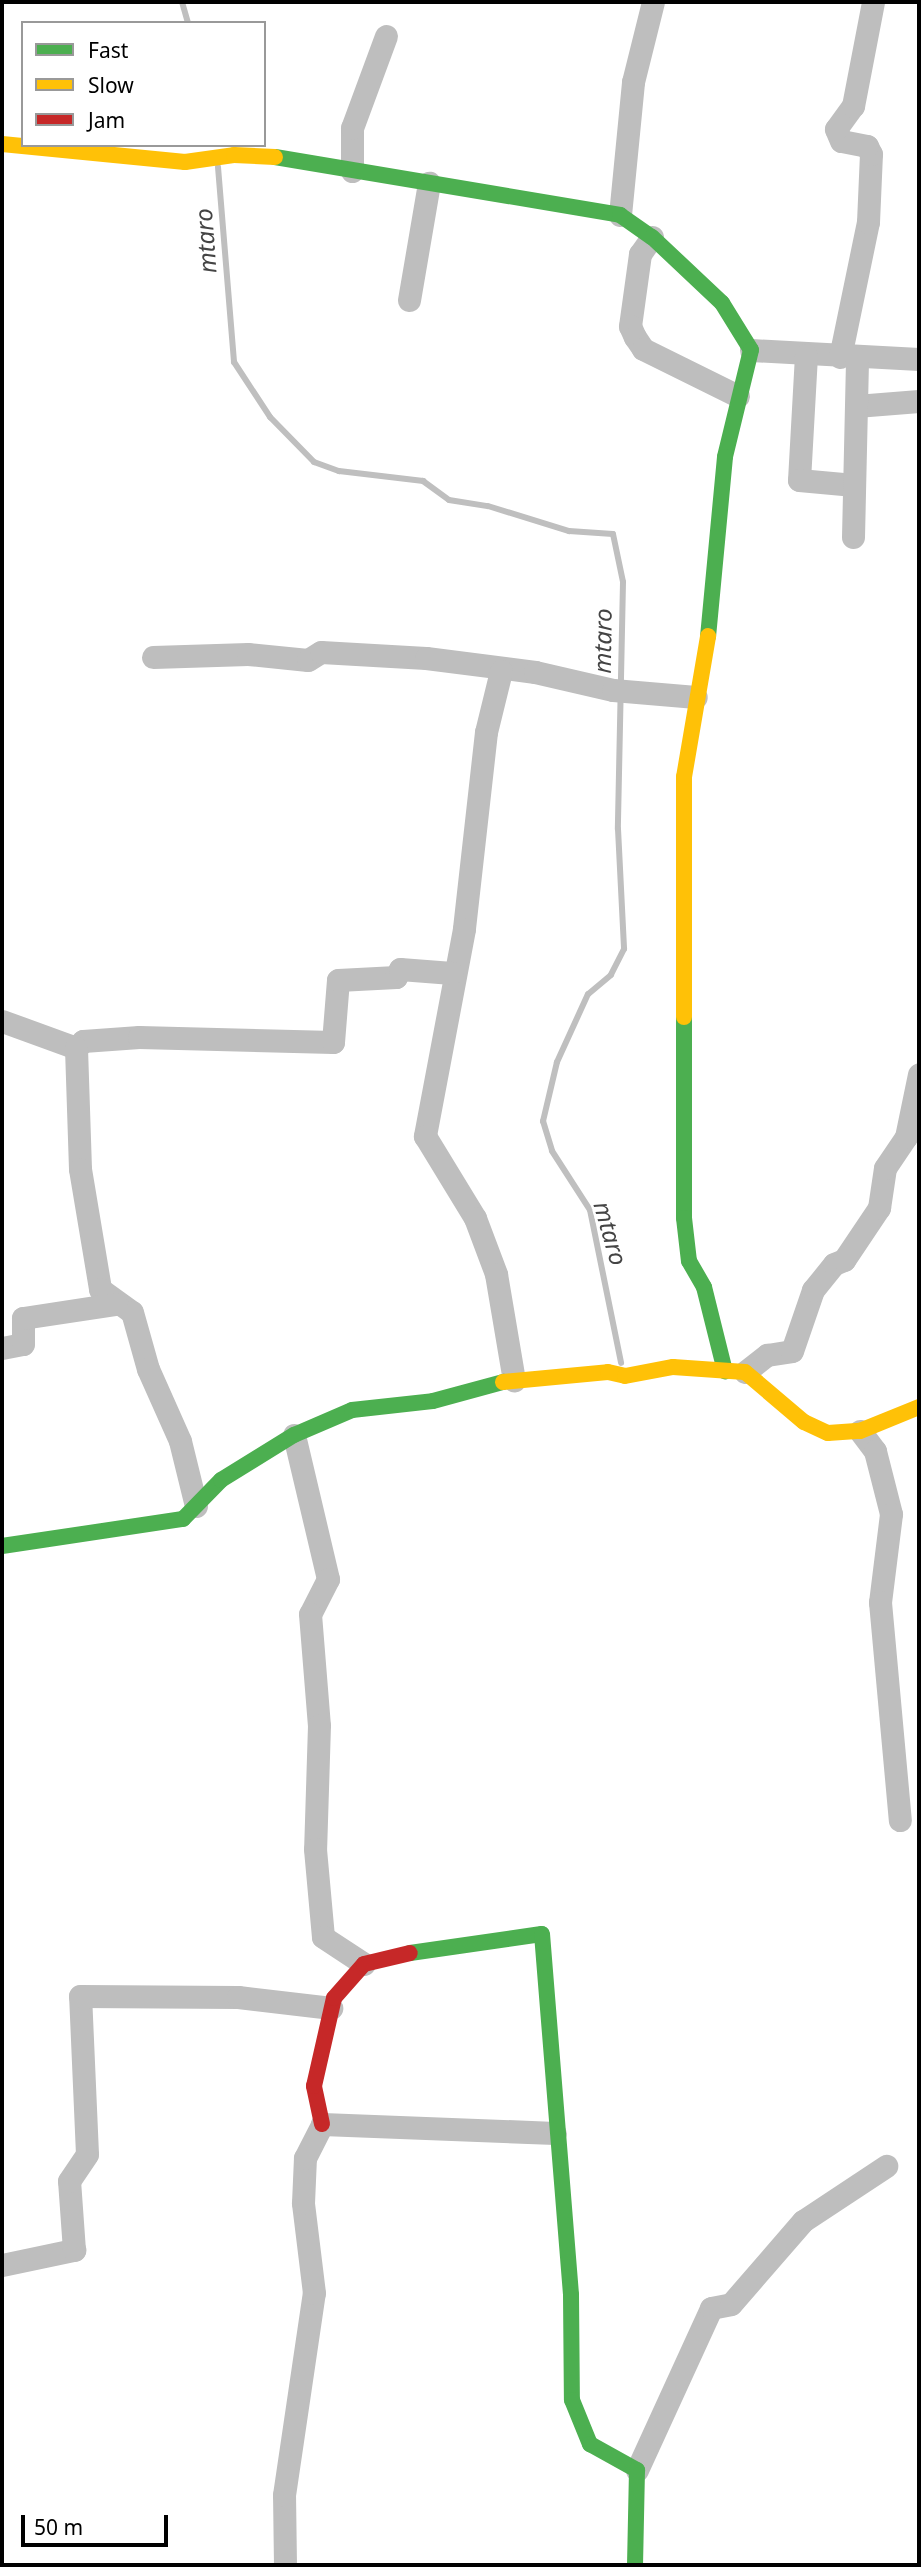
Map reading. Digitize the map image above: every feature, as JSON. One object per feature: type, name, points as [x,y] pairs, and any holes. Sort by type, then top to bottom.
[{"type":"street","points":[[620,215],[633,82],[653,2]]},
{"type":"street","points":[[853,537],[856,406],[849,358],[868,222],[871,154],[867,146],[841,141],[836,129],[853,106],[873,2]]},
{"type":"street","points":[[352,171],[352,128],[386,36]]},
{"type":"street","points":[[2,144],[21,147]]},
{"type":"street","points":[[24,147],[103,158],[298,158],[352,171],[620,215],[652,237],[722,303],[751,350],[725,457],[717,583],[684,776],[684,1217],[689,1261],[704,1287],[735,1371],[804,1422],[828,1433],[860,1431],[916,1413]]},
{"type":"street","points":[[409,300],[429,183]]},
{"type":"street","points":[[652,237],[640,254],[630,326],[635,337],[643,349],[738,396]]},
{"type":"street","points":[[751,350],[849,358],[919,359]]},
{"type":"street","points":[[806,355],[799,480],[854,485]]},
{"type":"street","points":[[856,406],[919,401]]},
{"type":"street","points":[[153,657],[248,654],[308,660],[321,652],[426,658],[501,671],[536,673],[613,690],[696,697]]},
{"type":"street","points":[[501,671],[486,732],[475,850],[425,1136],[475,1219],[492,1263],[514,1380]]},
{"type":"street","points":[[196,1506],[180,1441],[148,1369],[132,1312],[116,1304],[100,1289],[80,1169],[76,1048],[82,1041],[139,1037],[333,1042],[338,979],[396,977],[400,968],[453,973]]},
{"type":"street","points":[[2,1021],[76,1048]]},
{"type":"street","points":[[2,1546],[183,1519],[222,1480],[294,1435],[352,1410],[433,1401],[514,1380],[608,1372],[625,1376],[673,1367],[735,1371],[767,1355],[792,1351],[813,1290],[834,1264],[844,1260],[878,1208],[885,1168],[906,1137],[919,1074]]},
{"type":"street","points":[[2,1348],[23,1344],[23,1318],[116,1304]]},
{"type":"street","points":[[860,1431],[875,1451],[891,1514],[880,1602],[900,1820]]},
{"type":"street","points":[[294,1435],[328,1579],[310,1614],[319,1725],[316,1849],[323,1937],[364,1964]]},
{"type":"street","points":[[285,2565],[284,2495],[314,2293],[303,2203],[305,2158],[322,2124],[313,2086],[334,1998],[364,1964],[424,1949],[542,1934],[555,2133],[571,2295],[572,2400],[590,2444],[637,2470]]},
{"type":"street","points":[[2,2265],[74,2250],[69,2181],[87,2154],[80,1996],[238,1997],[331,2008]]},
{"type":"street","points":[[322,2124],[555,2133]]},
{"type":"street","points":[[635,2565],[637,2470],[711,2308],[731,2304],[803,2221],[886,2166]]},
{"type":"waterway","name":"mtaro","points":[[182,2],[187,21]]},
{"type":"waterway","name":"mtaro","points":[[218,167],[234,362],[270,417],[314,462],[339,471],[423,481],[449,500],[488,506],[569,531],[613,534],[623,582],[618,829],[624,949],[611,975],[588,994],[557,1062],[543,1121],[552,1151],[590,1210],[621,1363]]},
{"type":"traffic: fast","points":[[275,157],[620,215],[652,237],[722,303],[751,350],[725,457],[708,636]]},
{"type":"traffic: fast","points":[[684,1017],[684,1218],[689,1261],[704,1287],[725,1371]]},
{"type":"traffic: fast","points":[[2,1546],[183,1519],[221,1480],[294,1435],[352,1410],[433,1401],[503,1382]]},
{"type":"traffic: fast","points":[[410,1953],[542,1934],[571,2295],[572,2400],[590,2444],[637,2470],[635,2565]]},
{"type":"traffic: slow","points":[[2,144],[21,146]]},
{"type":"traffic: slow","points":[[32,147],[185,162],[234,155],[275,157]]},
{"type":"traffic: slow","points":[[684,1017],[684,777],[708,636]]},
{"type":"traffic: slow","points":[[503,1382],[608,1372],[625,1376],[673,1367],[745,1372],[804,1422],[828,1433],[860,1431],[919,1407]]},
{"type":"traffic: jam","points":[[322,2124],[314,2086],[334,1998],[364,1964],[410,1953]]}]
